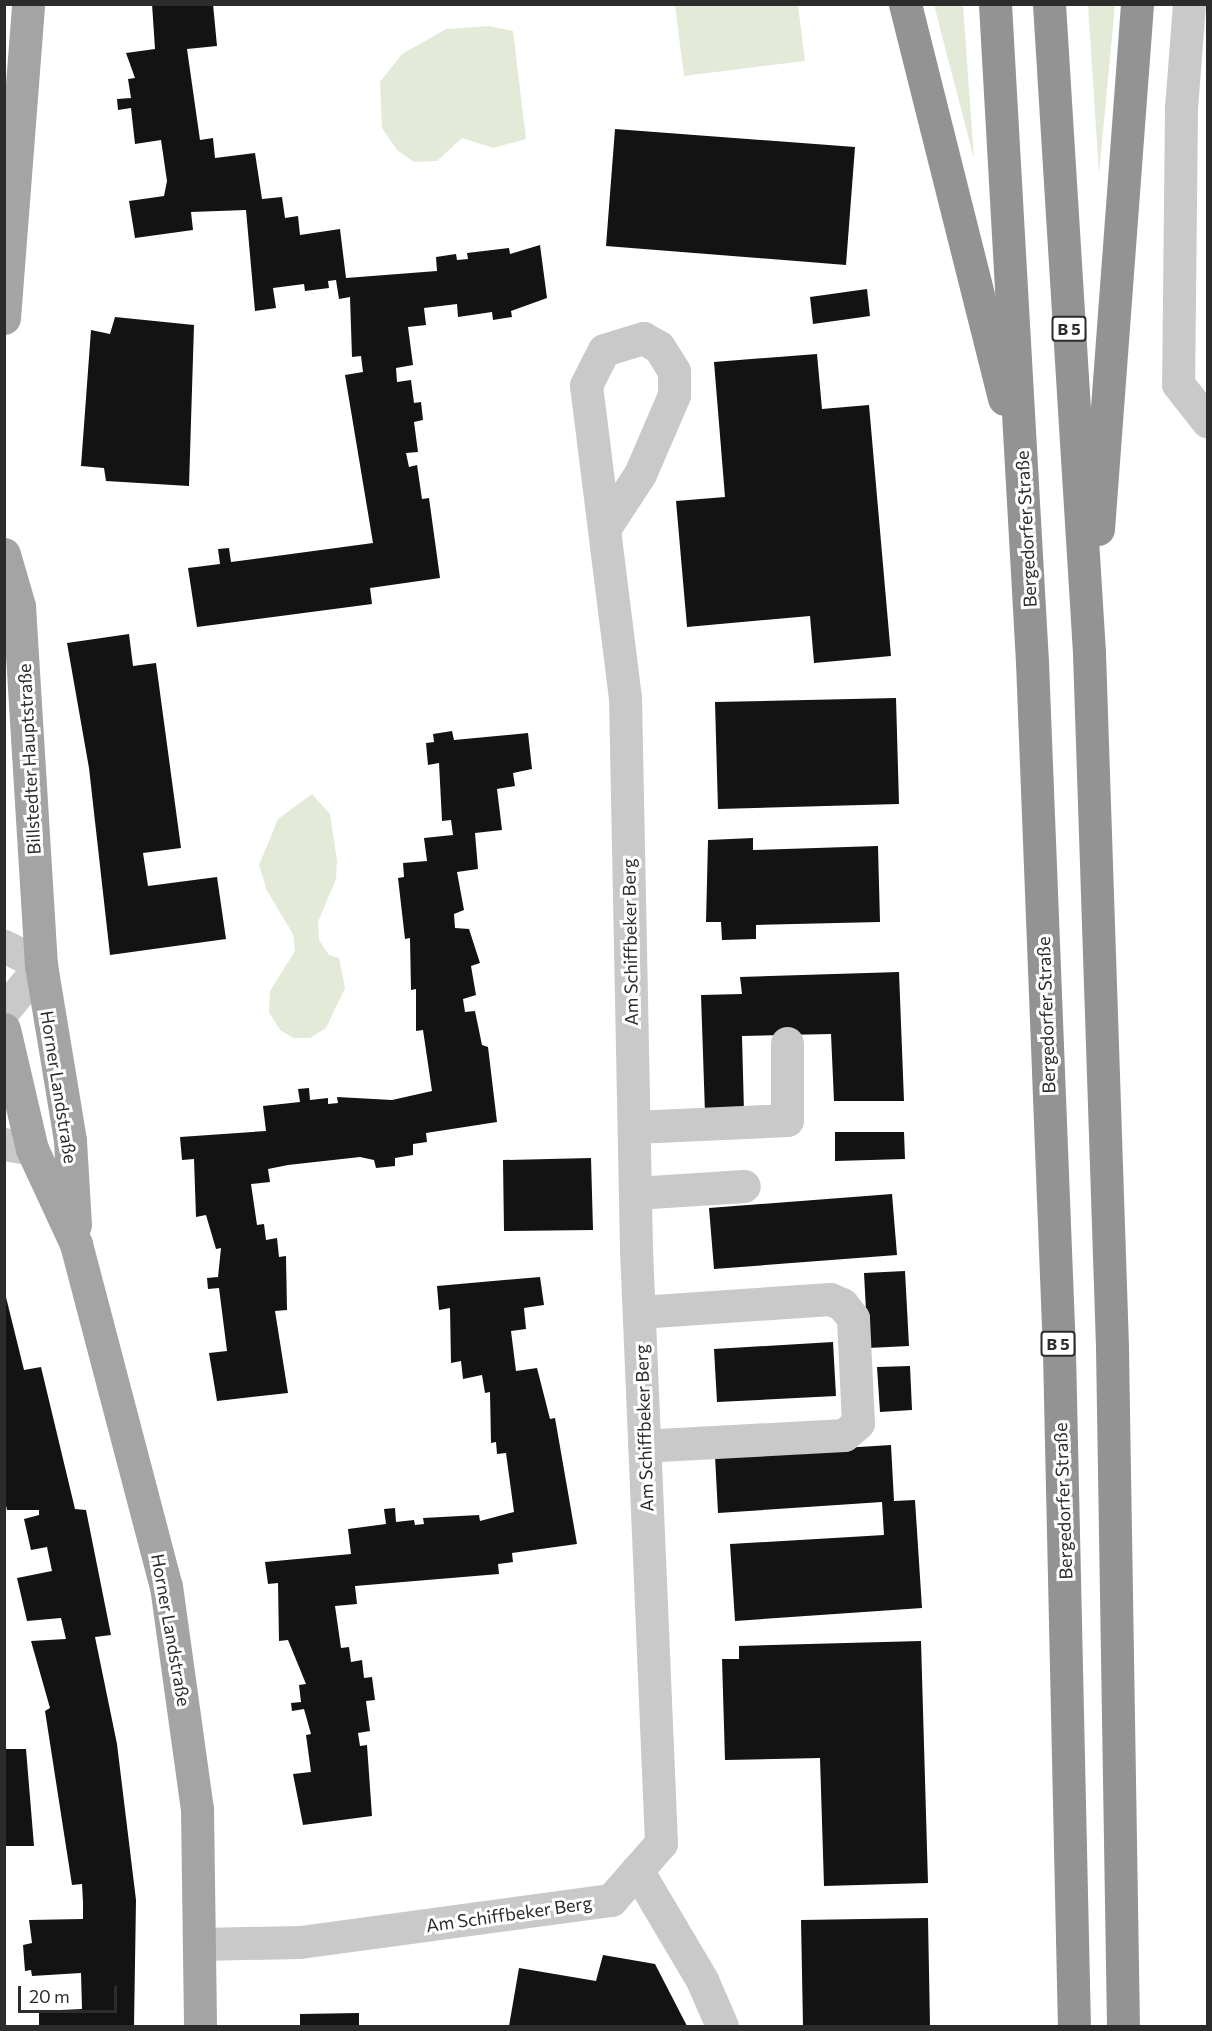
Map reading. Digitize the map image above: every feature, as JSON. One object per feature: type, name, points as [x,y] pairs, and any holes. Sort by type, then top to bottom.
[{"type":"highway","points":[[905,4],[1023,477]]},
{"type":"highway","name":"Bergedorfer Straße","points":[[995,4],[1023,477],[1059,1352],[1074,2026]]},
{"type":"highway","name":"B 5","points":[[1049,4],[1089,653],[1112,1348],[1123,2026]]},
{"type":"highway","points":[[1089,653],[1137,4]]},
{"type":"main road","points":[[4,318],[28,4]]},
{"type":"main road","name":"Billstedter Hauptstraße","points":[[4,554],[19,606],[42,965]]},
{"type":"main road","name":"Horner Landstraße","points":[[42,965],[70,1141],[76,1244],[166,1586],[197,1809],[201,1944],[200,2026]]},
{"type":"main road","name":"Horner Landstraße","points":[[4,1029],[18,1147],[76,1244]]},
{"type":"street","points":[[1189,4],[1181,108],[1178,384],[1208,422]]},
{"type":"street","name":"Am Schiffbeker Berg","points":[[201,1944],[300,1942],[611,1900],[661,1843],[635,1193],[625,698],[606,526],[586,385],[604,350],[643,338],[658,347],[674,371],[674,395],[640,474],[606,526]]},
{"type":"street","points":[[4,946],[42,965],[4,1010]]},
{"type":"street","points":[[634,1127],[787,1120],[787,1043]]},
{"type":"street","points":[[635,1193],[744,1186]]},
{"type":"street","points":[[639,1312],[830,1299],[842,1304],[853,1318],[858,1423],[844,1435],[644,1446]]},
{"type":"street","points":[[637,1870],[702,1980],[722,2026]]},
{"type":"green space","points":[[675,5],[798,5],[805,61],[684,76]]},
{"type":"green space","points":[[934,5],[963,5],[974,159]]},
{"type":"green space","points":[[1088,5],[1115,5],[1099,174]]},
{"type":"green space","points":[[489,26],[513,31],[526,139],[493,148],[462,138],[437,161],[414,162],[397,150],[382,128],[380,82],[402,54],[446,29]]},
{"type":"green space","points":[[312,794],[330,814],[337,861],[336,879],[318,922],[319,940],[329,955],[339,958],[345,988],[326,1028],[310,1038],[294,1038],[281,1031],[269,1013],[270,991],[295,951],[293,934],[267,891],[259,865],[278,819]]},
{"type":"building","points":[[152,4],[213,4],[217,46],[187,49],[200,140],[213,138],[215,158],[255,153],[262,199],[282,197],[285,218],[298,216],[300,235],[340,229],[346,278],[437,271],[436,257],[456,254],[457,260],[468,259],[467,253],[509,248],[510,254],[540,245],[547,298],[511,311],[512,317],[493,320],[492,312],[458,317],[457,304],[424,308],[426,325],[408,327],[413,365],[396,368],[397,382],[411,380],[414,403],[421,402],[423,420],[414,422],[418,452],[406,453],[409,467],[417,465],[422,499],[429,498],[440,578],[370,588],[372,604],[197,627],[188,568],[220,564],[218,549],[229,548],[231,562],[373,543],[345,375],[363,372],[361,356],[352,357],[350,297],[339,299],[336,280],[328,281],[329,288],[305,291],[304,284],[273,288],[276,308],[255,311],[246,210],[191,212],[193,230],[135,238],[129,201],[164,196],[167,181],[161,140],[135,144],[131,108],[118,110],[117,99],[131,98],[128,79],[135,78],[126,53],[155,49]]},
{"type":"building","points":[[615,129],[855,147],[846,265],[606,246]]},
{"type":"building","points":[[867,289],[870,316],[813,324],[810,297]]},
{"type":"building","points":[[115,317],[194,325],[189,486],[106,481],[104,468],[81,466],[91,330],[110,334]]},
{"type":"building","points":[[817,354],[822,409],[869,405],[891,656],[814,663],[810,616],[687,627],[676,501],[725,497],[714,362]]},
{"type":"building","points":[[129,634],[133,666],[156,663],[181,848],[143,853],[148,886],[217,877],[226,939],[110,955],[89,768],[67,643]]},
{"type":"building","points":[[896,698],[899,804],[718,809],[715,702]]},
{"type":"building","points":[[452,731],[454,740],[528,733],[532,769],[513,773],[515,786],[497,789],[502,830],[475,833],[478,869],[457,872],[464,910],[454,914],[455,928],[469,929],[480,963],[471,966],[476,995],[463,999],[465,1012],[475,1011],[482,1045],[488,1047],[497,1122],[426,1133],[427,1142],[413,1144],[413,1155],[395,1158],[395,1166],[376,1168],[374,1160],[360,1157],[288,1165],[268,1169],[270,1182],[251,1184],[257,1225],[264,1224],[266,1240],[277,1238],[279,1257],[286,1256],[287,1310],[275,1311],[288,1393],[217,1401],[209,1353],[227,1351],[219,1288],[208,1289],[207,1278],[218,1277],[221,1248],[216,1249],[206,1215],[196,1217],[194,1159],[182,1160],[180,1137],[266,1131],[263,1106],[300,1102],[298,1089],[309,1088],[310,1100],[328,1098],[328,1104],[338,1103],[337,1097],[392,1100],[432,1091],[423,1030],[416,1031],[416,989],[411,990],[410,938],[405,939],[398,878],[404,877],[403,863],[427,861],[424,838],[453,835],[451,820],[442,821],[439,763],[428,765],[426,743],[434,742],[433,734]]},
{"type":"building","points":[[753,838],[753,850],[878,846],[880,922],[756,925],[756,939],[722,940],[721,922],[706,922],[708,840]]},
{"type":"building","points":[[899,972],[904,1101],[834,1101],[831,1034],[742,1036],[744,1112],[705,1113],[701,995],[742,994],[740,977]]},
{"type":"building","points":[[835,1132],[904,1132],[905,1159],[835,1161]]},
{"type":"building","points":[[591,1158],[593,1230],[504,1231],[503,1160]]},
{"type":"building","points":[[892,1194],[897,1255],[714,1269],[709,1208]]},
{"type":"building","points":[[905,1271],[909,1346],[868,1348],[864,1273]]},
{"type":"building","points":[[540,1277],[544,1305],[524,1308],[526,1329],[511,1331],[516,1371],[537,1368],[550,1419],[555,1418],[577,1544],[512,1553],[513,1562],[498,1564],[499,1574],[355,1586],[357,1604],[335,1606],[341,1648],[349,1647],[351,1662],[362,1660],[364,1678],[372,1677],[375,1700],[366,1701],[370,1731],[358,1733],[360,1746],[367,1745],[372,1816],[303,1825],[293,1774],[311,1772],[306,1735],[311,1734],[304,1709],[292,1711],[291,1703],[301,1702],[299,1685],[306,1684],[288,1640],[279,1641],[278,1583],[268,1584],[265,1562],[351,1554],[348,1529],[386,1524],[384,1509],[395,1508],[396,1522],[414,1520],[415,1525],[424,1524],[423,1518],[479,1515],[480,1521],[514,1512],[506,1453],[497,1454],[496,1442],[491,1443],[490,1392],[485,1393],[482,1375],[463,1379],[461,1361],[451,1363],[450,1308],[439,1310],[437,1286]]},
{"type":"building","points":[[4,1289],[24,1370],[41,1367],[75,1509],[86,1510],[111,1635],[95,1637],[117,1744],[136,1900],[134,2026],[39,2026],[39,2011],[82,2009],[81,1973],[32,1976],[31,1970],[25,1971],[23,1945],[32,1943],[29,1920],[83,1919],[83,1903],[82,1884],[72,1885],[45,1711],[50,1708],[31,1641],[66,1639],[61,1618],[27,1621],[17,1578],[52,1571],[47,1547],[31,1550],[24,1519],[39,1515],[39,1510],[7,1510],[4,1497]]},
{"type":"building","points":[[833,1342],[836,1396],[717,1402],[714,1349]]},
{"type":"building","points":[[910,1366],[912,1410],[880,1412],[877,1367]]},
{"type":"building","points":[[891,1445],[894,1501],[915,1500],[922,1608],[735,1621],[730,1544],[884,1535],[882,1502],[718,1513],[715,1456]]},
{"type":"building","points":[[921,1641],[928,1883],[824,1886],[820,1758],[725,1760],[722,1659],[739,1659],[739,1646]]},
{"type":"building","points":[[4,1749],[26,1749],[34,1846],[4,1846]]},
{"type":"building","points":[[928,1918],[930,2026],[803,2026],[801,1920]]},
{"type":"building","points":[[603,1955],[655,1964],[687,2026],[509,2026],[519,1968],[596,1981]]},
{"type":"building","points":[[359,2013],[359,2026],[300,2026],[300,2014]]}]
